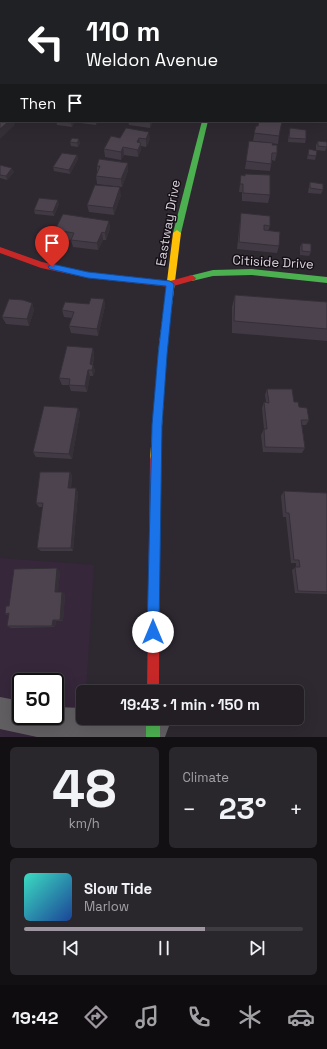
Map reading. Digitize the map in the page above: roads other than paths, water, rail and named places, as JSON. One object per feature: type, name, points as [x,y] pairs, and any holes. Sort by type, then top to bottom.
[{"type":"main road","name":"Eastway Drive","points":[[153,685],[153,571],[157,425],[162,355],[178,229],[191,171],[205,122]]},
{"type":"main road","points":[[0,250],[41,265],[88,275],[170,284]]},
{"type":"main road","name":"Citiside Drive","points":[[170,284],[213,273],[252,272],[327,280]]},
{"type":"street","points":[[0,713],[47,723],[153,727]]}]
